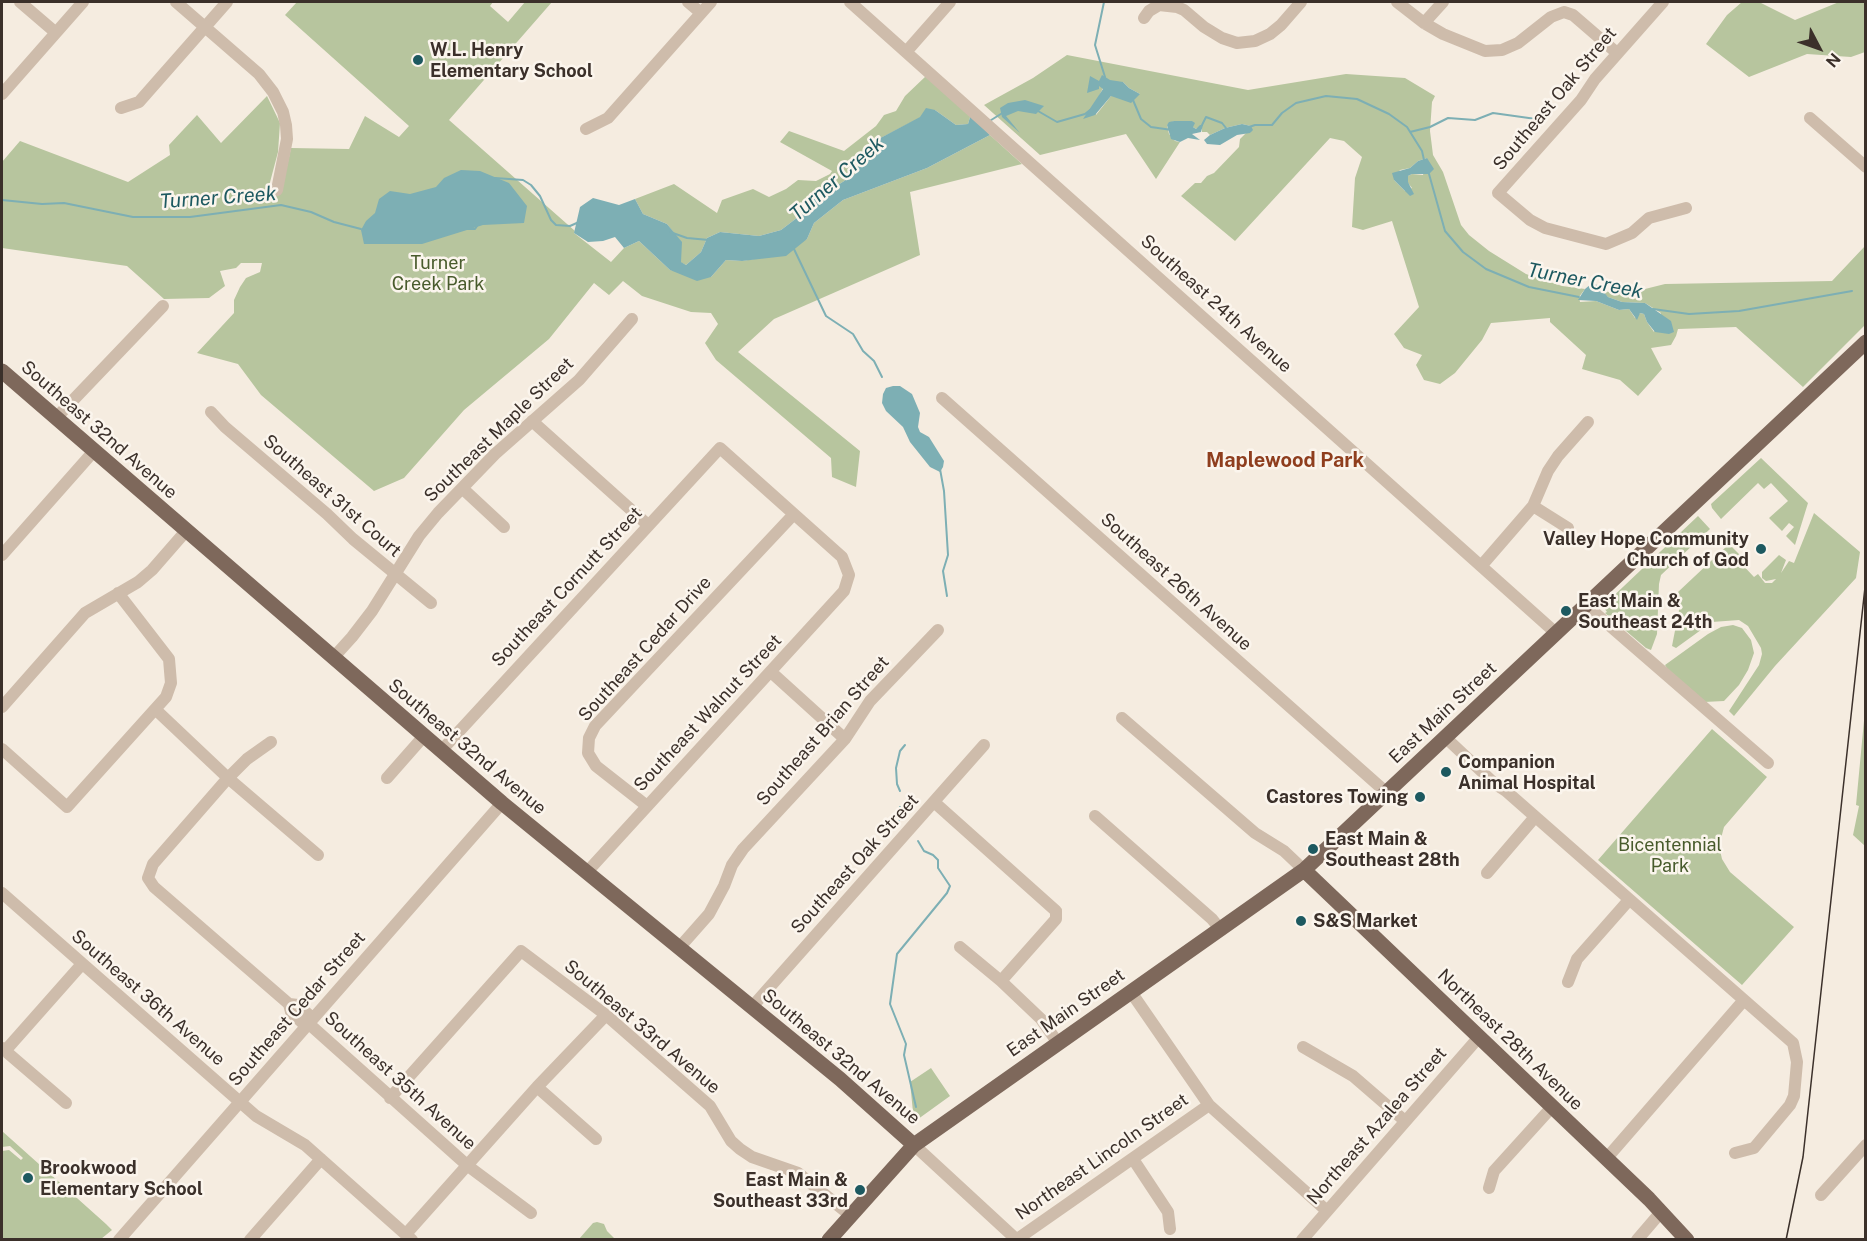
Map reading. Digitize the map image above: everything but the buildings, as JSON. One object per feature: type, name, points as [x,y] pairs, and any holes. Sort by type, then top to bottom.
[{"type":"main road","name":"East Main Street","points":[[829,1239],[914,1145],[1304,870],[1866,342]]},
{"type":"main road","name":"Southeast 32nd Avenue","points":[[2,372],[502,803],[840,1079],[914,1145]]},
{"type":"main road","name":"Northeast 28th Avenue","points":[[1304,870],[1687,1239]]},
{"type":"street","points":[[20,2],[56,32]]},
{"type":"street","points":[[2,94],[83,2]]},
{"type":"street","points":[[176,2],[264,80],[273,92],[283,112],[286,139],[278,190]]},
{"type":"street","points":[[121,108],[139,102],[227,2]]},
{"type":"street","points":[[687,2],[701,13]]},
{"type":"street","points":[[586,129],[608,118],[711,2]]},
{"type":"street","name":"Southeast 24th Avenue","points":[[850,2],[1557,634]]},
{"type":"street","points":[[906,52],[950,2]]},
{"type":"street","points":[[1144,18],[1149,11],[1159,5],[1167,4],[1184,10],[1204,27],[1222,38],[1237,43],[1256,41],[1270,34],[1301,2]]},
{"type":"street","points":[[1397,2],[1424,23],[1443,34],[1485,51],[1502,50],[1518,43],[1551,17],[1564,12],[1573,15],[1617,53]]},
{"type":"street","points":[[1424,23],[1443,2]]},
{"type":"street","name":"Southeast Oak Street","points":[[1663,2],[1595,79],[1581,100],[1498,193],[1530,220],[1545,228],[1606,244],[1632,233],[1649,218],[1686,208]]},
{"type":"street","points":[[1810,118],[1866,167]]},
{"type":"street","points":[[56,418],[164,306]]},
{"type":"street","name":"Southeast Maple Street","points":[[333,658],[365,620],[426,528],[462,488],[579,380],[632,319]]},
{"type":"street","name":"Southeast 26th Avenue","points":[[942,398],[1387,793]]},
{"type":"street","name":"Southeast 31st Court","points":[[212,412],[225,427],[431,603]]},
{"type":"street","points":[[532,421],[648,525]]},
{"type":"street","points":[[1482,565],[1533,506],[1548,471],[1558,456],[1588,423]]},
{"type":"street","name":"Southeast Cornutt Street","points":[[441,751],[720,448],[794,514]]},
{"type":"street","points":[[2,555],[94,450]]},
{"type":"street","points":[[462,488],[504,527]]},
{"type":"street","points":[[1533,506],[1568,528]]},
{"type":"street","name":"Southeast Walnut Street","points":[[587,872],[844,591],[849,575],[842,557],[794,514]]},
{"type":"street","name":"Southeast Cedar Drive","points":[[647,806],[596,766],[588,753],[589,738],[595,726],[794,514]]},
{"type":"street","points":[[2,707],[73,625],[96,605],[138,582],[152,570],[186,531]]},
{"type":"street","points":[[2,749],[68,807],[166,697],[171,683],[169,659],[118,593]]},
{"type":"street","points":[[1587,606],[1768,763]]},
{"type":"street","name":"Southeast Brian Street","points":[[679,948],[709,914],[732,865],[743,849],[845,739],[870,701],[938,630]]},
{"type":"street","points":[[771,672],[845,739]]},
{"type":"street","points":[[155,709],[228,778],[318,855]]},
{"type":"street","points":[[1122,718],[1255,833],[1284,851],[1304,870]]},
{"type":"street","points":[[387,778],[424,736]]},
{"type":"street","points":[[1446,738],[1494,784],[1790,1039],[1797,1056],[1794,1096],[1790,1105],[1754,1148],[1735,1154]]},
{"type":"street","points":[[228,778],[247,759],[271,742]]},
{"type":"street","name":"Southeast Oak Street","points":[[752,1007],[984,745]]},
{"type":"street","name":"Southeast 35th Avenue","points":[[228,778],[153,864],[148,878],[154,887],[289,1004],[291,1012],[309,1022],[390,1098],[468,1166],[531,1213]]},
{"type":"street","points":[[934,802],[1056,911],[1056,919],[1001,981]]},
{"type":"street","name":"Southeast Cedar Street","points":[[119,1239],[502,803]]},
{"type":"street","points":[[1095,816],[1212,919],[1220,929]]},
{"type":"street","points":[[1487,873],[1535,817]]},
{"type":"street","name":"Southeast 36th Avenue","points":[[2,893],[239,1102],[262,1121],[298,1140],[409,1237]]},
{"type":"street","points":[[1568,982],[1577,958],[1629,900]]},
{"type":"street","points":[[960,947],[1001,981],[1041,1019],[1058,1043]]},
{"type":"street","name":"Southeast 33rd Avenue","points":[[390,1098],[520,951],[606,1015],[710,1106],[731,1141],[740,1149],[752,1157],[798,1173],[850,1215]]},
{"type":"street","points":[[66,1103],[3,1050],[82,964]]},
{"type":"street","points":[[1131,992],[1209,1105],[1327,1211]]},
{"type":"street","points":[[1606,1159],[1744,1000]]},
{"type":"street","points":[[409,1237],[537,1087],[606,1015]]},
{"type":"street","name":"Northeast Azalea Street","points":[[1302,1239],[1479,1037]]},
{"type":"street","points":[[1303,1047],[1353,1076],[1405,1121]]},
{"type":"street","points":[[537,1087],[596,1138]]},
{"type":"street","name":"Northeast Lincoln Street","points":[[1017,1239],[1209,1105]]},
{"type":"street","points":[[1489,1188],[1494,1171],[1552,1107]]},
{"type":"street","points":[[914,1145],[1017,1239]]},
{"type":"street","points":[[1821,1195],[1866,1145]]},
{"type":"street","points":[[250,1239],[321,1159]]},
{"type":"street","points":[[1133,1159],[1168,1212],[1170,1229]]},
{"type":"street","points":[[1637,1239],[1661,1212]]},
{"type":"green space","name":"Turner Creek Park","points":[[297,2],[493,2],[490,6],[508,22],[525,2],[552,2],[449,120],[575,231],[574,233],[611,262],[624,248],[639,241],[670,270],[711,277],[726,260],[742,261],[760,258],[807,239],[814,223],[843,200],[927,168],[990,135],[1022,164],[910,192],[920,255],[774,319],[738,352],[860,451],[856,487],[832,477],[831,458],[716,360],[705,343],[718,324],[711,313],[691,312],[642,296],[623,281],[609,295],[594,283],[549,339],[464,410],[404,478],[374,491],[261,395],[238,364],[197,353],[234,313],[234,300],[240,287],[246,278],[260,272],[262,263],[241,263],[236,268],[220,271],[225,286],[209,298],[164,299],[127,266],[2,248],[2,162],[20,141],[128,182],[170,155],[169,145],[197,115],[221,143],[267,96],[280,123],[278,152],[269,186],[282,190],[291,148],[349,149],[365,116],[399,137],[409,126],[285,15]]},
{"type":"green space","points":[[1742,2],[1759,2],[1795,20],[1839,2],[1865,2],[1865,52],[1851,57],[1807,54],[1749,77],[1706,44],[1727,15]]},
{"type":"green space","points":[[1067,55],[1248,90],[1346,74],[1405,78],[1435,96],[1432,102],[1430,131],[1433,155],[1443,172],[1461,225],[1469,235],[1489,251],[1526,274],[1562,286],[1585,289],[1579,297],[1580,302],[1596,301],[1619,310],[1629,309],[1635,318],[1640,313],[1644,314],[1654,332],[1661,313],[1645,303],[1622,302],[1608,297],[1602,291],[1625,294],[1665,284],[1832,281],[1865,246],[1865,325],[1803,387],[1736,327],[1678,329],[1671,345],[1651,348],[1662,369],[1638,396],[1620,380],[1582,369],[1586,355],[1550,322],[1550,318],[1491,323],[1482,340],[1455,373],[1440,384],[1424,380],[1416,365],[1422,355],[1404,348],[1394,334],[1419,307],[1392,221],[1363,230],[1352,227],[1355,178],[1362,157],[1344,141],[1330,138],[1235,241],[1181,196],[1195,183],[1201,183],[1207,176],[1214,173],[1239,147],[1240,139],[1246,133],[1250,133],[1251,126],[1242,124],[1210,135],[1202,132],[1202,125],[1196,129],[1193,127],[1192,121],[1174,121],[1167,125],[1169,134],[1175,141],[1180,142],[1156,179],[1126,134],[1040,155],[984,105],[1033,78]],"holes":[[[1090,77],[1099,82],[1123,82],[1140,94],[1111,96],[1096,115],[1098,98],[1103,88]],[[1427,158],[1423,175],[1408,176],[1408,183],[1412,188],[1405,191],[1394,180],[1400,170],[1410,168],[1418,161]]]},
{"type":"green space","points":[[926,76],[971,114],[968,124],[956,125],[935,110],[871,143],[864,151],[855,174],[821,196],[807,201],[802,214],[781,230],[759,236],[720,232],[707,238],[701,252],[686,265],[680,262],[681,242],[667,224],[643,214],[635,199],[674,184],[717,213],[722,200],[753,189],[769,197],[798,180],[816,181],[832,171],[780,142],[789,131],[844,151],[876,126],[884,115],[896,111],[905,96]]},
{"type":"green space","points":[[1761,458],[1808,503],[1795,545],[1786,536],[1794,527],[1789,523],[1782,531],[1769,518],[1788,501],[1771,483],[1764,489],[1758,483],[1721,519],[1712,508],[1711,504]]},
{"type":"green space","points":[[1814,513],[1860,552],[1856,578],[1775,666],[1734,716],[1729,711],[1759,665],[1761,648],[1748,626],[1739,620],[1712,622],[1676,648],[1672,646],[1680,605],[1678,592],[1727,546],[1732,547],[1741,556],[1738,560],[1754,577],[1758,574],[1765,583],[1772,583],[1776,579],[1766,581],[1762,578],[1762,572],[1779,555],[1786,560],[1781,573],[1789,561],[1794,563]]},
{"type":"green space","points":[[1698,516],[1710,529],[1661,575],[1657,634],[1651,650],[1605,613],[1607,612],[1604,608],[1605,604]]},
{"type":"green space","points":[[1733,625],[1742,628],[1751,640],[1754,653],[1748,670],[1739,685],[1724,701],[1704,702],[1665,665],[1708,634],[1721,627]]},
{"type":"green space","points":[[1865,710],[1866,846],[1853,835],[1859,806],[1856,805]]},
{"type":"green space","name":"Bicentennial Park","points":[[1712,729],[1767,777],[1724,827],[1719,846],[1722,859],[1730,872],[1794,927],[1742,985],[1598,860]]},
{"type":"green space","points":[[931,1068],[950,1096],[914,1122],[910,1082]]},
{"type":"green space","name":"Brookwood Elementary School","points":[[2,1131],[112,1230],[101,1239],[2,1239],[2,1151],[9,1150],[21,1160],[23,1158],[10,1146],[2,1147]]},
{"type":"green space","points":[[593,1223],[604,1224],[615,1239],[579,1239]]},
{"type":"water","points":[[1102,75],[1110,80],[1123,82],[1140,94],[1131,103],[1111,96],[1095,115],[1083,119],[1103,89],[1099,86],[1099,89],[1087,93],[1090,76],[1099,81]]},
{"type":"water","points":[[1025,100],[1044,106],[1036,114],[1018,111],[1006,116],[1020,133],[1002,117],[1000,108],[1008,103]]},
{"type":"water","points":[[926,108],[935,110],[956,125],[968,124],[971,114],[990,135],[927,168],[843,200],[814,223],[807,239],[786,256],[742,261],[726,260],[711,277],[697,281],[670,270],[639,241],[624,248],[615,237],[588,242],[574,233],[580,207],[593,198],[619,205],[635,199],[643,214],[667,224],[682,242],[681,262],[686,265],[701,252],[707,238],[720,232],[759,236],[781,230],[802,214],[807,202],[821,196],[855,174],[864,151],[871,143],[920,117]]},
{"type":"water","points":[[1174,121],[1192,121],[1196,129],[1203,125],[1201,132],[1192,134],[1200,140],[1188,138],[1180,142],[1171,139],[1167,125]]},
{"type":"water","points":[[1242,124],[1251,126],[1253,130],[1250,133],[1237,135],[1220,145],[1207,144],[1204,140],[1225,128]]},
{"type":"water","points":[[1427,158],[1434,169],[1429,174],[1408,176],[1408,182],[1414,194],[1410,196],[1394,180],[1392,173],[1410,168],[1418,161]]},
{"type":"water","points":[[461,170],[480,171],[509,183],[527,206],[524,223],[483,225],[422,244],[364,244],[361,230],[366,221],[375,213],[379,199],[390,191],[410,194],[436,187],[444,178]]},
{"type":"water","points":[[1591,284],[1598,285],[1608,297],[1622,302],[1645,303],[1671,321],[1674,332],[1669,334],[1655,332],[1644,314],[1640,313],[1637,320],[1629,309],[1619,310],[1596,301],[1578,300]]},
{"type":"water","points":[[900,386],[912,394],[920,413],[918,427],[920,432],[929,437],[944,461],[940,472],[930,467],[910,442],[903,427],[886,411],[882,403],[883,394],[886,388]]},
{"type":"waterway","points":[[1104,2],[1095,45],[1105,77]]},
{"type":"waterway","name":"Turner Creek","points":[[1249,127],[1272,125],[1282,113],[1296,103],[1326,96],[1357,99],[1389,114],[1407,127],[1422,151],[1424,160]]},
{"type":"waterway","name":"Turner Creek","points":[[1133,100],[1141,119],[1151,127],[1172,130]]},
{"type":"waterway","name":"Turner Creek","points":[[1038,111],[1057,122],[1085,114],[1090,110]]},
{"type":"waterway","name":"Turner Creek","points":[[988,122],[1004,112]]},
{"type":"waterway","points":[[1410,132],[1430,127],[1448,118],[1475,120],[1493,113],[1536,119]]},
{"type":"waterway","name":"Turner Creek","points":[[1202,125],[1206,117],[1222,123],[1226,128]]},
{"type":"waterway","name":"Turner Creek","points":[[1429,174],[1445,231],[1463,252],[1486,269],[1529,287],[1579,297]]},
{"type":"waterway","name":"Turner Creek","points":[[495,178],[523,180],[531,185],[540,196],[551,220],[556,225],[570,226],[579,222]]},
{"type":"waterway","name":"Turner Creek","points":[[2,200],[42,204],[64,203],[133,217],[190,217],[281,205],[311,212],[334,222],[361,229]]},
{"type":"waterway","name":"Turner Creek","points":[[467,229],[475,229],[477,226]]},
{"type":"waterway","name":"Turner Creek","points":[[670,232],[687,238],[709,240]]},
{"type":"waterway","points":[[793,247],[826,316],[853,334],[863,351],[874,361],[882,377]]},
{"type":"waterway","name":"Turner Creek","points":[[1653,309],[1689,314],[1739,311],[1852,291]]},
{"type":"waterway","points":[[940,469],[944,491],[948,555],[943,571],[947,596]]},
{"type":"waterway","points":[[900,791],[896,768],[900,751],[905,745]]},
{"type":"waterway","points":[[899,821],[900,807]]},
{"type":"waterway","points":[[916,1107],[904,1055],[906,1044],[890,1004],[897,954],[947,893],[950,886],[938,868],[938,860],[924,851],[918,841]]},
{"type":"tram line","points":[[1786,1240],[1803,1157],[1866,578]]},
{"type":"place","name":"W.L. Henry Elementary School","points":[[418,60]]},
{"type":"place","name":"Valley Hope Community Church of God","points":[[1761,549]]},
{"type":"place","name":"East Main & Southeast 24th","points":[[1566,611]]},
{"type":"place","name":"Companion Animal Hospital","points":[[1446,772]]},
{"type":"place","name":"Castores Towing","points":[[1420,797]]},
{"type":"place","name":"East Main & Southeast 28th","points":[[1313,849]]},
{"type":"place","name":"S&S Market","points":[[1301,921]]},
{"type":"place","name":"Brookwood Elementary School","points":[[28,1178]]},
{"type":"place","name":"East Main & Southeast 33rd","points":[[860,1190]]},
{"type":"district","name":"Maplewood Park","points":[[1285,461]]}]
